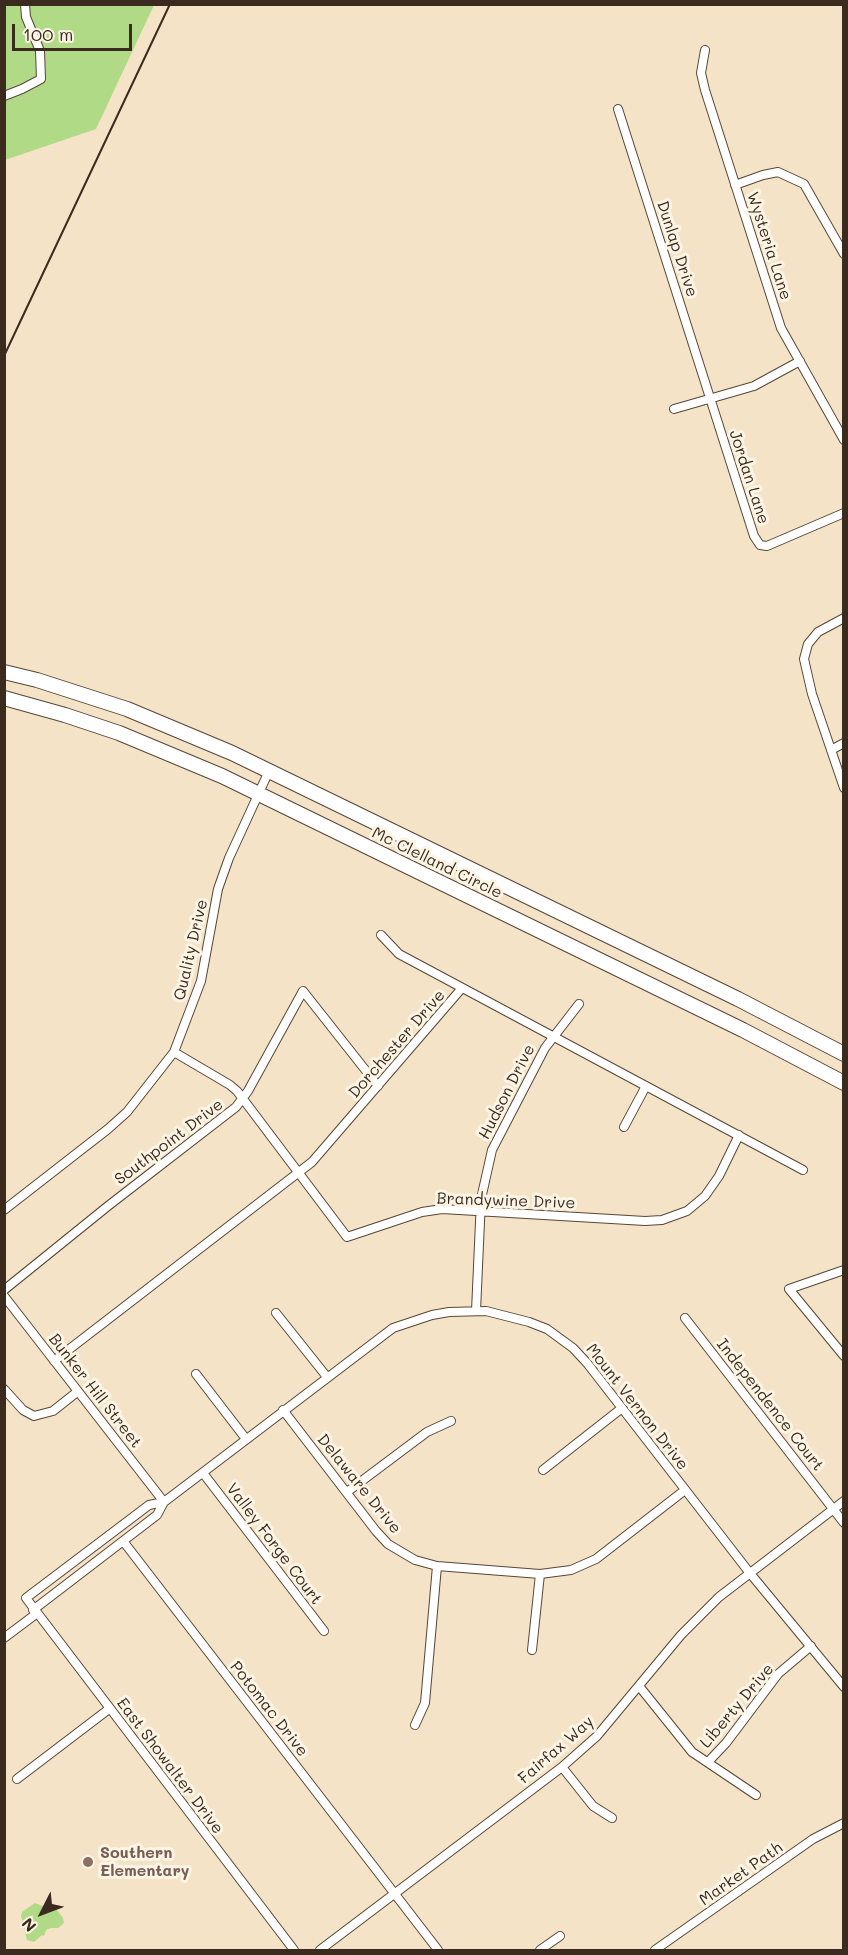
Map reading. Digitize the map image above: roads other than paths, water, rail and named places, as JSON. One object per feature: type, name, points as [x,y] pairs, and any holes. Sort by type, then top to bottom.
[{"type":"highway","name":"Mc Clelland Circle","points":[[4,672],[38,680],[127,709],[193,736],[748,1003],[843,1054]]},
{"type":"highway","name":"Mc Clelland Circle","points":[[4,698],[119,733],[258,794],[742,1030],[843,1083]]},
{"type":"street","points":[[4,96],[41,79],[40,51],[26,17],[26,4]]},
{"type":"street","name":"Wysteria Lane","points":[[705,50],[701,73],[781,328],[843,440]]},
{"type":"street","name":"Dunlap Drive","points":[[618,109],[710,398]]},
{"type":"street","points":[[735,185],[778,172],[804,184],[843,254]]},
{"type":"street","points":[[674,409],[754,386],[800,361]]},
{"type":"street","name":"Jordan Lane","points":[[710,398],[754,536],[760,545],[768,546],[843,513]]},
{"type":"street","points":[[843,618],[818,632],[808,644],[804,659],[812,694],[843,788]]},
{"type":"street","points":[[831,750],[843,743]]},
{"type":"street","name":"Quality Drive","points":[[4,1210],[128,1112],[174,1052],[201,981],[218,889],[229,858],[269,771]]},
{"type":"street","points":[[381,935],[399,954],[462,988]]},
{"type":"street","name":"Dorchester Drive","points":[[54,1362],[312,1162],[462,988],[803,1170]]},
{"type":"street","name":"Southpoint Drive","points":[[4,1290],[236,1107],[243,1099],[303,991],[378,1086]]},
{"type":"street","name":"Hudson Drive","points":[[476,1311],[481,1198],[492,1150],[545,1048],[579,1004]]},
{"type":"street","name":"Brandywine Drive","points":[[174,1052],[230,1085],[347,1237],[422,1212],[442,1209],[645,1221],[662,1220],[687,1211],[705,1196],[719,1176],[739,1135]]},
{"type":"street","points":[[624,1127],[646,1086]]},
{"type":"street","points":[[843,1270],[789,1289],[843,1356]]},
{"type":"street","name":"Bunker Hill Street","points":[[4,1296],[164,1502]]},
{"type":"street","name":"Mount Vernon Drive","points":[[4,1638],[157,1515],[164,1502],[393,1328],[432,1315],[476,1311],[505,1315],[529,1322],[547,1329],[573,1348],[843,1688]]},
{"type":"street","points":[[276,1313],[327,1377]]},
{"type":"street","name":"Independence Court","points":[[685,1318],[843,1523]]},
{"type":"street","points":[[196,1374],[246,1439]]},
{"type":"street","points":[[4,1389],[22,1410],[34,1416],[53,1411],[77,1392]]},
{"type":"street","points":[[543,1470],[622,1408]]},
{"type":"street","name":"Delaware Drive","points":[[283,1410],[388,1544],[415,1560],[437,1566],[540,1574],[571,1570],[596,1558],[685,1490]]},
{"type":"street","points":[[347,1492],[427,1432],[451,1421]]},
{"type":"street","name":"Valley Forge Court","points":[[203,1473],[324,1632]]},
{"type":"street","name":"Fairfax Way","points":[[320,1950],[562,1767],[597,1736],[681,1635],[719,1597],[843,1501]]},
{"type":"street","name":"Mount Vernon Drive","points":[[26,1598],[149,1505],[164,1502]]},
{"type":"street","name":"Potomac Drive","points":[[123,1541],[438,1950]]},
{"type":"street","points":[[415,1725],[425,1703],[437,1566]]},
{"type":"street","points":[[532,1650],[540,1574]]},
{"type":"street","name":"East Showalter Drive","points":[[26,1598],[294,1950]]},
{"type":"street","name":"Liberty Drive","points":[[639,1686],[692,1752],[708,1762],[726,1743],[778,1674],[811,1646]]},
{"type":"street","points":[[17,1779],[109,1709]]},
{"type":"street","points":[[708,1762],[756,1795]]},
{"type":"street","points":[[562,1767],[592,1806],[612,1818]]},
{"type":"street","name":"Market Path","points":[[655,1950],[813,1839],[843,1823]]},
{"type":"street","points":[[540,1950],[560,1936]]},
{"type":"railway","points":[[4,356],[170,4]]},
{"type":"place","name":"Southern Elementary","points":[[88,1862]]}]
